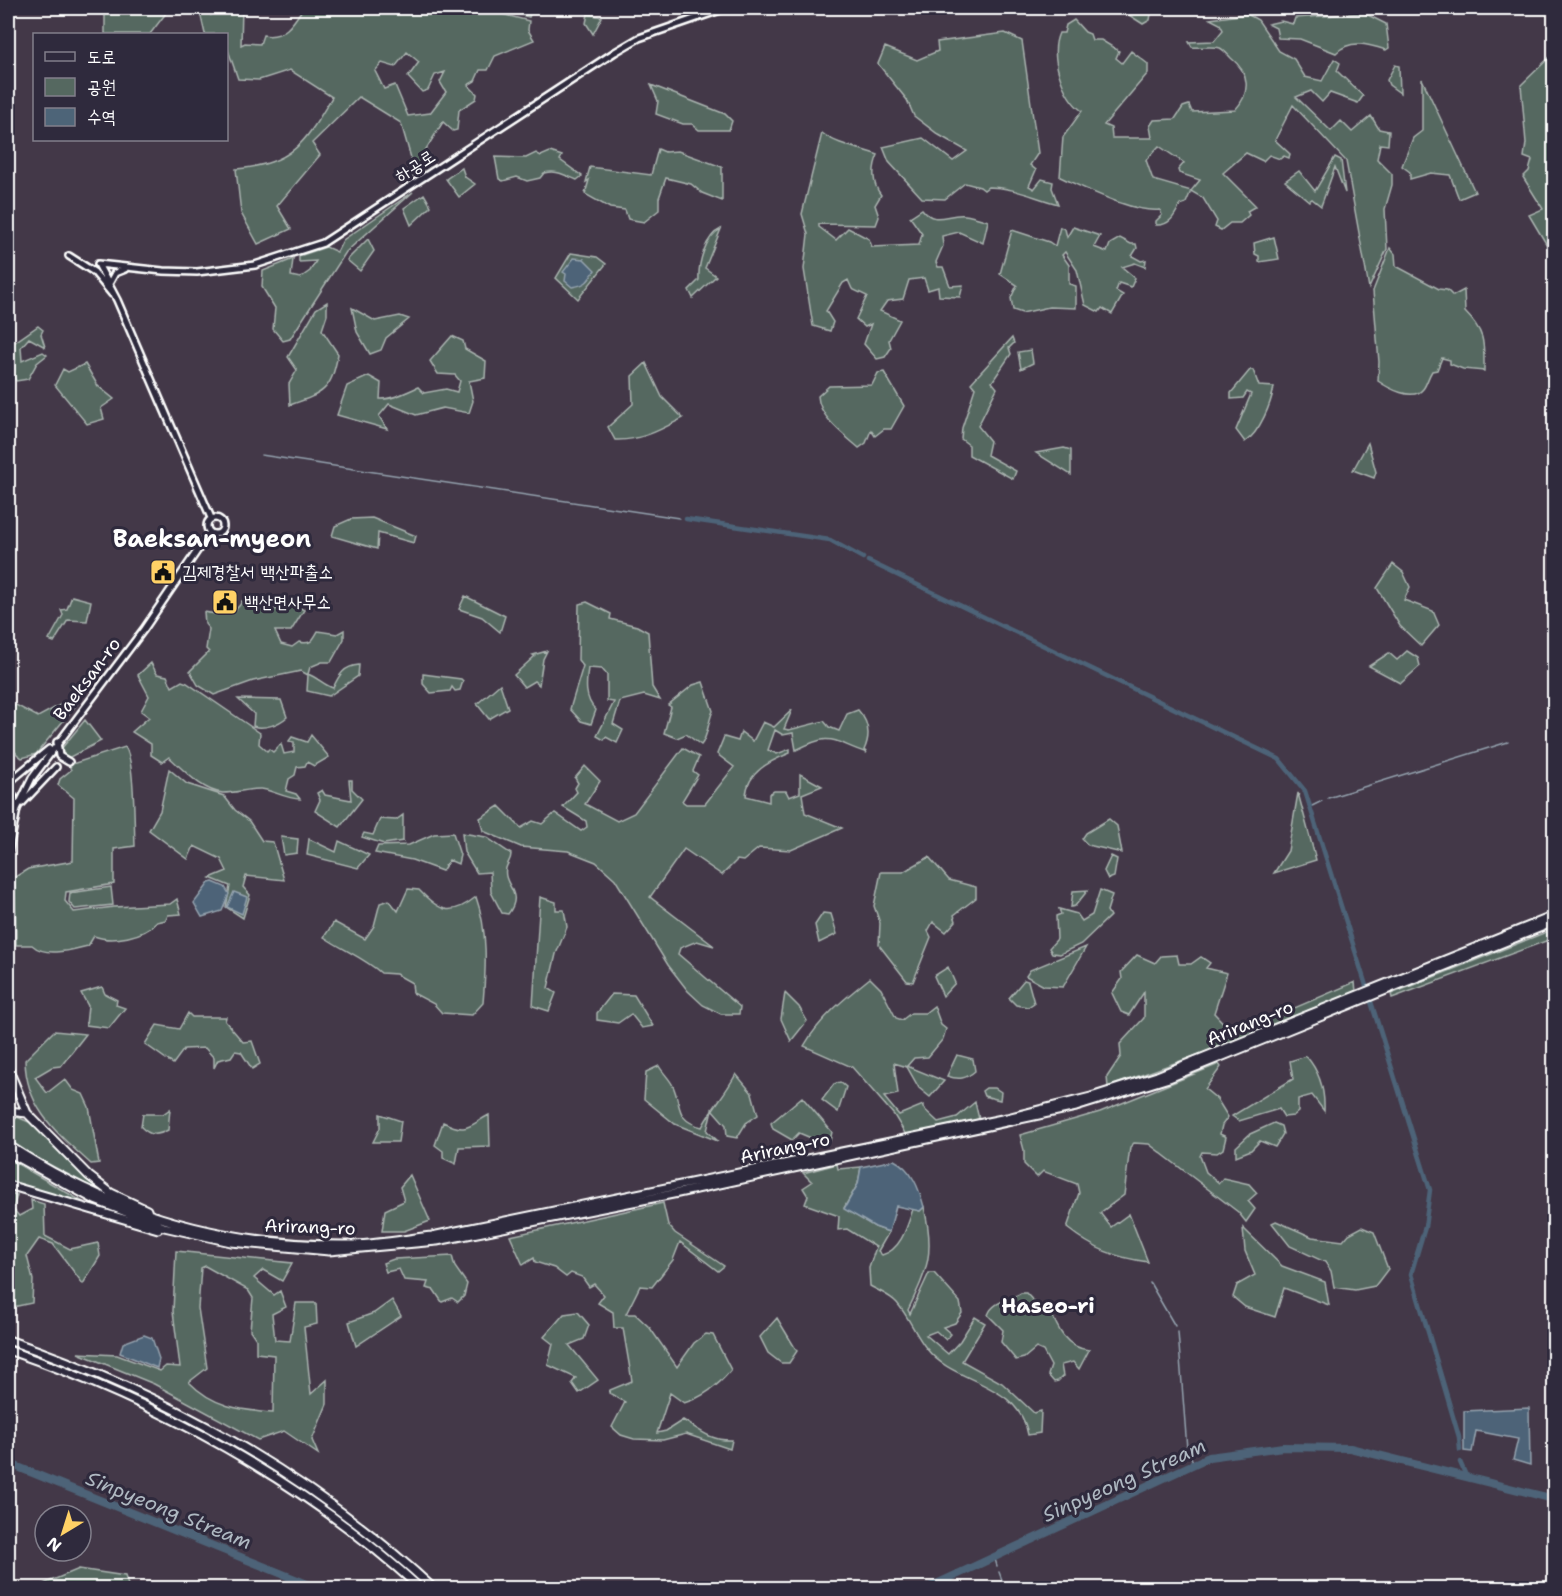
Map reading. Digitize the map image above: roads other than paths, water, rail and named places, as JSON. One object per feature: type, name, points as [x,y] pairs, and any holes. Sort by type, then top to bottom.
[{"type":"highway","name":"Arirang-ro","points":[[1389,986],[1554,916]]},
{"type":"highway","name":"Arirang-ro","points":[[8,1152],[95,1200],[164,1227],[231,1242],[284,1249],[368,1249],[437,1241],[678,1193],[1076,1107],[1169,1078],[1389,986],[1554,922]]},
{"type":"highway","name":"Arirang-ro","points":[[8,1145],[95,1194],[149,1216],[211,1232],[298,1244],[356,1245],[432,1236],[1007,1118],[1091,1097],[1157,1076],[1352,1001]]},
{"type":"highway","points":[[8,1068],[27,1113],[89,1176],[111,1193],[147,1210],[149,1216]]},
{"type":"highway","points":[[8,1111],[27,1113]]},
{"type":"highway","points":[[9,1187],[159,1230],[164,1227]]},
{"type":"highway","points":[[8,1340],[102,1376],[163,1403],[243,1447],[318,1496],[433,1588]]},
{"type":"highway","points":[[8,1350],[123,1395],[236,1453],[305,1498],[420,1588]]},
{"type":"main road","name":"하공로","points":[[110,282],[98,264],[197,272],[255,265],[323,243],[639,38],[726,8]]},
{"type":"main road","points":[[69,256],[94,272],[117,300]]},
{"type":"main road","points":[[127,268],[115,273],[110,282],[211,518]]},
{"type":"main road","points":[[211,518],[220,519],[224,526],[218,534],[210,532],[207,525],[211,518]]},
{"type":"main road","name":"Baeksan-ro","points":[[8,854],[17,809],[32,778],[144,629],[210,532]]},
{"type":"main road","points":[[8,783],[57,742],[60,756],[69,762]]},
{"type":"main road","points":[[17,809],[56,767]]},
{"type":"main road","points":[[8,792],[13,796],[17,809]]},
{"type":"main road","points":[[8,1056],[8,1084]]},
{"type":"water","points":[[574,258],[584,259],[595,270],[586,282],[572,287],[565,281],[566,274],[563,272]]},
{"type":"water","points":[[213,882],[225,887],[229,894],[222,911],[202,917],[194,903],[209,883]]},
{"type":"water","points":[[234,892],[247,897],[242,914],[227,907]]},
{"type":"water","points":[[894,1160],[906,1168],[914,1180],[924,1207],[920,1211],[896,1206],[889,1232],[875,1227],[844,1209],[858,1184],[861,1167]]},
{"type":"water","points":[[144,1335],[152,1338],[159,1359],[157,1368],[120,1353],[123,1343]]},
{"type":"water","points":[[1529,1408],[1530,1465],[1513,1460],[1518,1439],[1476,1431],[1472,1452],[1464,1451],[1464,1411]]},
{"type":"waterway","points":[[261,455],[679,518]]},
{"type":"waterway","points":[[686,519],[830,540],[863,558]]},
{"type":"waterway","points":[[868,561],[1279,759],[1305,791],[1430,1190],[1425,1227],[1411,1274],[1459,1437],[1460,1450]]},
{"type":"waterway","points":[[1328,798],[1508,742]]},
{"type":"waterway","points":[[1310,807],[1322,801]]},
{"type":"waterway","points":[[1150,1283],[1175,1326]]},
{"type":"waterway","points":[[1178,1332],[1187,1449]]},
{"type":"waterway","name":"Sinpyeong Stream","points":[[928,1588],[1209,1457],[1283,1447],[1350,1448],[1554,1499]]},
{"type":"waterway","points":[[1190,1455],[1194,1464]]},
{"type":"waterway","points":[[1460,1462],[1467,1478]]},
{"type":"waterway","name":"Sinpyeong Stream","points":[[8,1463],[317,1588]]},
{"type":"waterway","points":[[995,1559],[997,1566]]},
{"type":"waterway","points":[[999,1572],[1005,1588]]},
{"type":"place","name":"김제경찰서 백산파출소","points":[[163,572]]},
{"type":"place","name":"백산면사무소","points":[[225,602]]},
{"type":"district","name":"Baeksan-myeon","points":[[212,539]]},
{"type":"district","name":"Haseo-ri","points":[[1048,1306]]}]
